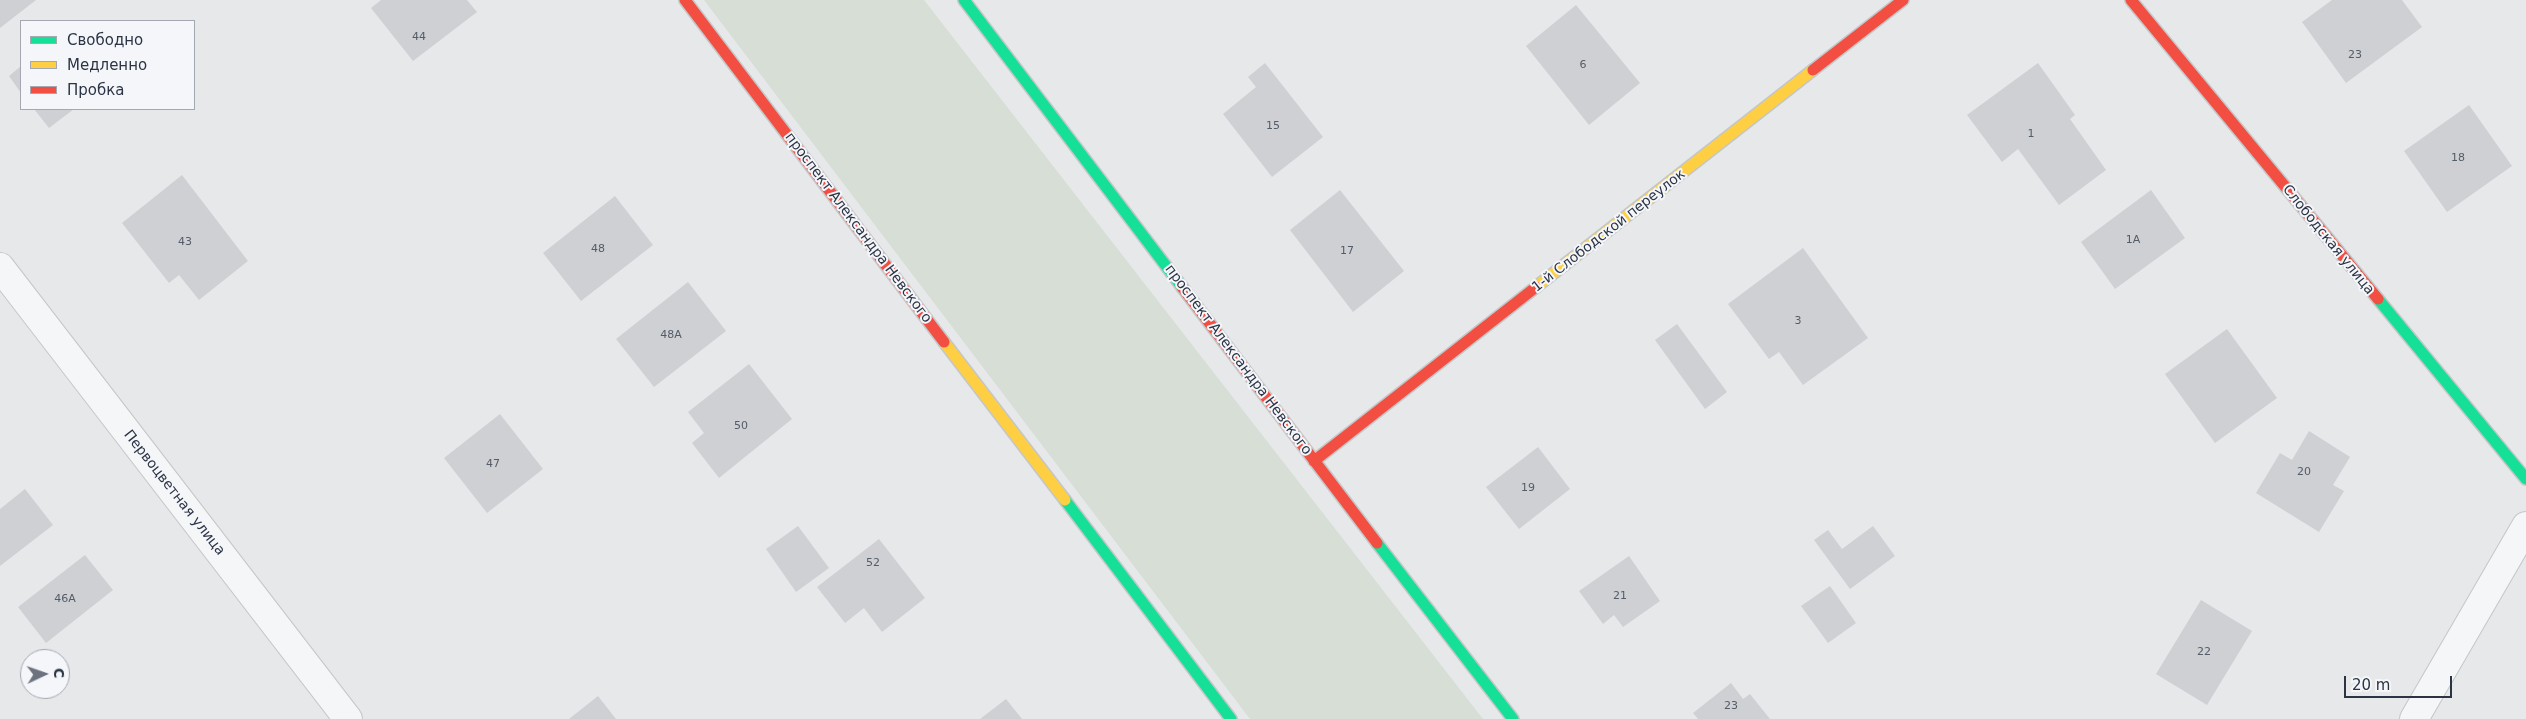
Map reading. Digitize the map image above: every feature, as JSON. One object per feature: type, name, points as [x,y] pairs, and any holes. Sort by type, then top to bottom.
[{"type":"street","name":"проспект Александра Невского","points":[[685,0],[1231,719]]},
{"type":"street","name":"проспект Александра Невского","points":[[964,0],[1314,462],[1513,719]]},
{"type":"street","name":"1-й Слободской переулок","points":[[1314,462],[1904,0]]},
{"type":"street","name":"Слободская улица","points":[[2131,0],[2526,479]]},
{"type":"street","name":"Первоцветная улица","points":[[0,267],[348,719]]},
{"type":"street","points":[[2414,719],[2526,526]]},
{"type":"shaded area","points":[[704,0],[924,0],[1483,719],[1250,719]]},
{"type":"building","points":[[0,0],[36,0],[0,28]]},
{"type":"building","points":[[381,0],[467,0],[477,12],[413,61],[371,8]]},
{"type":"building","points":[[2332,0],[2402,0],[2422,27],[2346,83],[2302,22]]},
{"type":"building","points":[[1576,5],[1640,83],[1589,125],[1526,46]]},
{"type":"building","points":[[1265,63],[1323,137],[1272,177],[1223,114],[1256,87],[1248,77]]},
{"type":"building","points":[[2038,63],[2075,115],[2070,119],[2106,170],[2059,205],[2018,149],[2002,162],[1967,115]]},
{"type":"building","points":[[20,67],[20,92],[9,76]]},
{"type":"building","points":[[2469,105],[2512,166],[2447,212],[2404,151]]},
{"type":"building","points":[[35,110],[73,110],[49,128]]},
{"type":"building","points":[[182,175],[248,261],[199,300],[179,275],[169,283],[122,223]]},
{"type":"building","points":[[1340,190],[1404,271],[1353,312],[1290,230]]},
{"type":"building","points":[[2151,190],[2185,238],[2115,289],[2081,242]]},
{"type":"building","points":[[615,196],[653,245],[581,301],[543,253]]},
{"type":"building","points":[[1803,248],[1868,338],[1803,385],[1779,352],[1769,359],[1728,304]]},
{"type":"building","points":[[688,282],[726,331],[654,387],[616,339]]},
{"type":"building","points":[[1677,324],[1727,392],[1705,409],[1655,340]]},
{"type":"building","points":[[2227,329],[2277,398],[2215,443],[2165,374]]},
{"type":"building","points":[[749,364],[792,419],[719,478],[692,443],[704,433],[688,412]]},
{"type":"building","points":[[500,414],[543,469],[487,513],[444,458]]},
{"type":"building","points":[[2309,431],[2350,457],[2333,485],[2344,491],[2319,532],[2256,493],[2280,453],[2292,460]]},
{"type":"building","points":[[1538,447],[1570,489],[1519,529],[1486,487]]},
{"type":"building","points":[[25,489],[53,525],[0,566],[0,509]]},
{"type":"building","points":[[798,526],[829,568],[796,592],[766,549]]},
{"type":"building","points":[[1873,526],[1895,556],[1850,589],[1814,540],[1828,530],[1842,549]]},
{"type":"building","points":[[879,539],[925,598],[882,632],[864,608],[845,623],[817,587]]},
{"type":"building","points":[[85,555],[113,590],[46,643],[18,607]]},
{"type":"building","points":[[1629,556],[1660,601],[1623,627],[1614,615],[1603,624],[1579,591]]},
{"type":"building","points":[[1830,586],[1856,623],[1828,643],[1801,606]]},
{"type":"building","points":[[2201,600],[2252,631],[2207,705],[2156,674]]},
{"type":"building","points":[[1731,683],[1743,699],[1750,694],[1770,719],[1698,719],[1693,713]]},
{"type":"building","points":[[598,696],[616,719],[569,719]]},
{"type":"building","points":[[1006,699],[1022,719],[980,719]]},
{"type":"traffic: fast","points":[[964,0],[1182,287]]},
{"type":"traffic: fast","points":[[2378,299],[2526,479]]},
{"type":"traffic: fast","points":[[1065,500],[1231,719]]},
{"type":"traffic: fast","points":[[1377,543],[1513,719]]},
{"type":"traffic: slow","points":[[1536,287],[1813,70]]},
{"type":"traffic: slow","points":[[944,342],[1065,500]]},
{"type":"traffic: jam","points":[[685,0],[944,342]]},
{"type":"traffic: jam","points":[[1813,70],[1903,0]]},
{"type":"traffic: jam","points":[[2131,0],[2378,299]]},
{"type":"traffic: jam","points":[[1182,287],[1377,543]]},
{"type":"traffic: jam","points":[[1314,461],[1536,287]]}]
